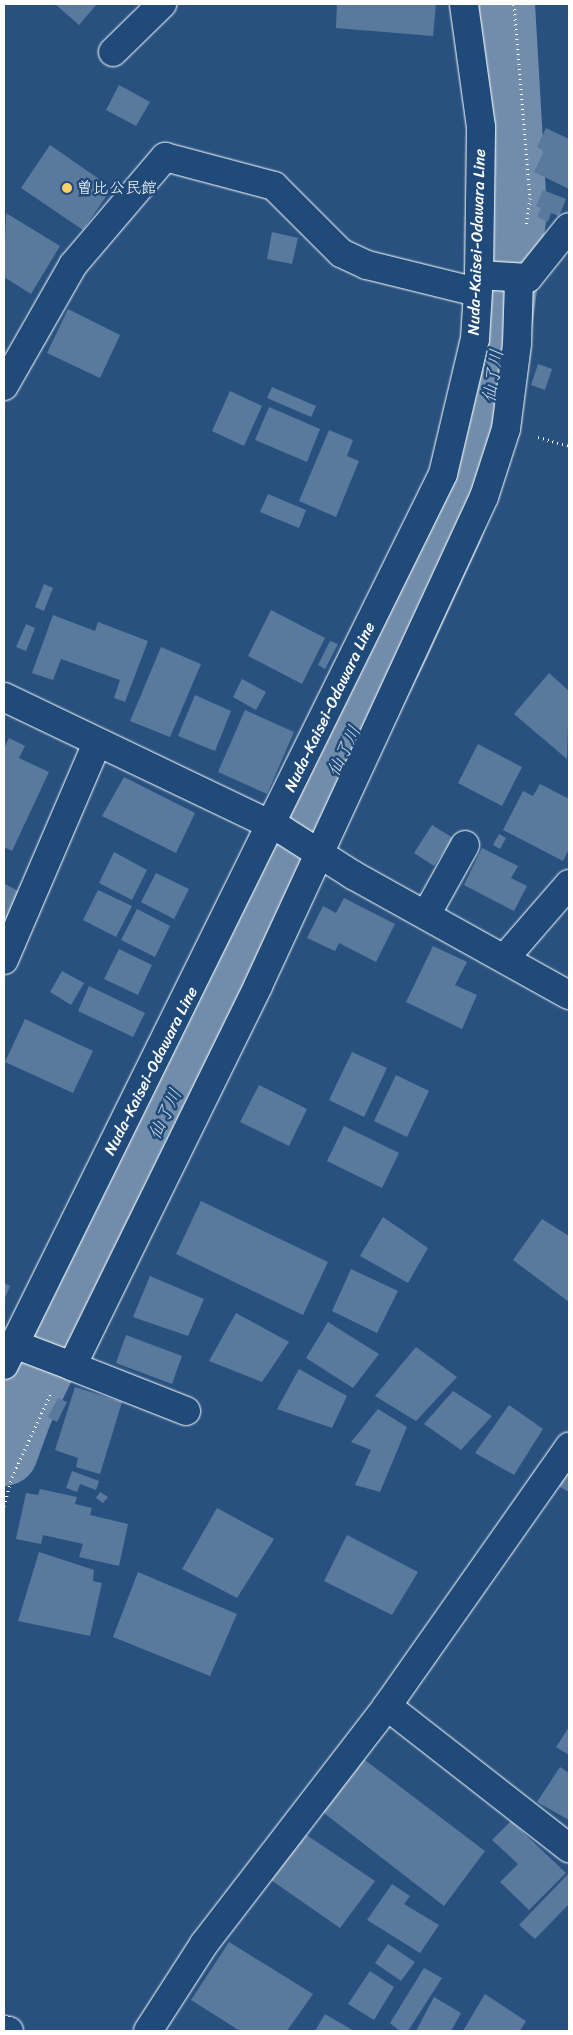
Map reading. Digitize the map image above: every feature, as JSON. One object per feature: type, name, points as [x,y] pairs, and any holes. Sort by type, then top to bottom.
[{"type":"street","points":[[113,52],[162,4]]},
{"type":"street","name":"Nuda-Kaisei-Odawara Line","points":[[16,1353],[278,829],[443,474],[475,339],[478,283],[481,127],[464,4]]},
{"type":"street","points":[[4,386],[73,265],[165,157],[274,186],[341,252],[367,265],[478,283],[528,278],[569,227]]},
{"type":"street","points":[[69,1366],[320,854],[484,497],[506,429],[518,344],[519,279]]},
{"type":"street","points":[[4,697],[96,745],[278,829],[569,995]]},
{"type":"street","points":[[4,960],[96,745]]},
{"type":"street","points":[[426,915],[465,845]]},
{"type":"street","points":[[505,958],[569,884]]},
{"type":"street","points":[[16,1353],[69,1366],[186,1411]]},
{"type":"street","points":[[148,2031],[204,1944],[387,1706],[569,1447]]},
{"type":"street","points":[[387,1706],[569,1848]]},
{"type":"street","points":[[4,2030],[9,2031]]},
{"type":"path","points":[[514,4],[530,198],[519,279]]},
{"type":"path","points":[[4,1506],[27,1440],[69,1366]]},
{"type":"building","points":[[55,4],[97,4],[79,25]]},
{"type":"building","points":[[337,4],[436,4],[433,36],[336,28]]},
{"type":"building","points":[[119,85],[150,102],[136,126],[106,110]]},
{"type":"building","points":[[546,128],[569,139],[569,189],[534,172],[544,151],[537,147]]},
{"type":"building","name":"曽比公民館","points":[[50,145],[112,188],[83,230],[21,188]]},
{"type":"building","points":[[543,190],[566,199],[559,216],[551,213],[548,222],[537,217],[541,208],[536,206]]},
{"type":"building","points":[[6,213],[60,246],[31,294],[4,277]]},
{"type":"building","points":[[272,232],[298,238],[292,264],[267,259]]},
{"type":"building","points":[[68,309],[120,335],[100,378],[47,353]]},
{"type":"building","points":[[538,364],[552,369],[545,390],[531,385]]},
{"type":"building","points":[[272,387],[316,406],[311,417],[267,398]]},
{"type":"building","points":[[230,391],[262,406],[244,446],[212,431]]},
{"type":"building","points":[[269,407],[320,429],[307,462],[255,440]]},
{"type":"building","points":[[329,430],[353,440],[347,456],[359,461],[336,517],[299,501]]},
{"type":"building","points":[[268,494],[306,510],[299,528],[260,512]]},
{"type":"building","points":[[44,584],[53,588],[44,611],[35,607]]},
{"type":"building","points":[[271,610],[325,638],[302,684],[248,656]]},
{"type":"building","points":[[53,615],[95,631],[98,622],[148,641],[125,702],[114,698],[120,680],[61,659],[53,680],[32,673]]},
{"type":"building","points":[[26,624],[35,628],[26,651],[16,647]]},
{"type":"building","points":[[330,641],[338,644],[325,669],[318,665]]},
{"type":"building","points":[[161,647],[201,664],[170,737],[130,721]]},
{"type":"building","points":[[549,673],[569,691],[567,759],[514,714]]},
{"type":"building","points":[[242,679],[266,692],[256,710],[233,697]]},
{"type":"building","points":[[195,695],[231,711],[215,751],[178,736]]},
{"type":"building","points":[[245,710],[294,732],[267,794],[218,772]]},
{"type":"building","points":[[9,738],[25,746],[19,758],[49,772],[12,851],[4,847],[4,748]]},
{"type":"building","points":[[478,744],[522,767],[502,806],[458,783]]},
{"type":"building","points":[[124,777],[195,813],[176,853],[102,816]]},
{"type":"building","points":[[540,784],[569,799],[569,849],[563,861],[503,830],[523,791],[533,796]]},
{"type":"building","points":[[432,825],[453,838],[434,866],[414,853]]},
{"type":"building","points":[[499,834],[506,838],[500,849],[493,845]]},
{"type":"building","points":[[482,848],[518,866],[511,878],[527,886],[514,911],[464,885]]},
{"type":"building","points":[[114,852],[147,870],[132,900],[99,883]]},
{"type":"building","points":[[156,873],[189,889],[174,919],[141,902]]},
{"type":"building","points":[[5,884],[24,894],[4,924],[4,886]]},
{"type":"building","points":[[98,890],[132,906],[116,937],[83,920]]},
{"type":"building","points":[[344,898],[395,924],[376,962],[339,943],[335,951],[307,938],[323,906],[336,913]]},
{"type":"building","points":[[137,909],[170,926],[155,957],[121,940]]},
{"type":"building","points":[[433,946],[467,962],[455,985],[477,995],[462,1029],[406,1002]]},
{"type":"building","points":[[119,949],[152,965],[138,995],[104,979]]},
{"type":"building","points":[[62,971],[84,983],[71,1005],[50,992]]},
{"type":"building","points":[[89,986],[145,1013],[133,1037],[78,1011]]},
{"type":"building","points":[[25,1019],[93,1051],[73,1093],[5,1062]]},
{"type":"building","points":[[352,1052],[387,1068],[364,1117],[329,1100]]},
{"type":"building","points":[[396,1075],[429,1091],[407,1137],[374,1121]]},
{"type":"building","points":[[259,1085],[307,1109],[289,1146],[240,1122]]},
{"type":"building","points":[[344,1126],[399,1153],[382,1188],[327,1161]]},
{"type":"building","points":[[201,1201],[328,1262],[303,1315],[176,1254]]},
{"type":"building","points":[[383,1217],[428,1248],[408,1283],[360,1256]]},
{"type":"building","points":[[542,1219],[569,1236],[569,1302],[513,1260]]},
{"type":"building","points":[[351,1269],[398,1291],[377,1333],[332,1311]]},
{"type":"building","points":[[150,1276],[204,1299],[188,1336],[133,1317]]},
{"type":"building","points":[[4,1283],[10,1286],[4,1300]]},
{"type":"building","points":[[236,1313],[289,1342],[262,1382],[209,1361]]},
{"type":"building","points":[[328,1322],[379,1354],[353,1388],[306,1358]]},
{"type":"building","points":[[126,1335],[182,1356],[172,1384],[116,1363]]},
{"type":"building","points":[[416,1347],[457,1377],[416,1421],[375,1396]]},
{"type":"building","points":[[299,1369],[347,1396],[332,1428],[277,1409]]},
{"type":"building","points":[[75,1387],[122,1402],[100,1474],[76,1467],[78,1458],[55,1450]]},
{"type":"building","points":[[453,1391],[492,1416],[461,1450],[424,1424]]},
{"type":"building","points":[[58,1398],[67,1402],[57,1422],[48,1417]]},
{"type":"building","points":[[509,1405],[543,1429],[514,1475],[475,1453]]},
{"type":"building","points":[[378,1409],[407,1427],[380,1492],[355,1485],[371,1450],[351,1442]]},
{"type":"building","points":[[569,1460],[569,1492],[553,1483]]},
{"type":"building","points":[[72,1471],[99,1481],[96,1490],[80,1484],[77,1492],[66,1488]]},
{"type":"building","points":[[40,1489],[77,1497],[75,1504],[92,1508],[90,1515],[128,1524],[119,1566],[79,1557],[83,1544],[43,1535],[41,1544],[16,1539],[26,1493],[38,1495]]},
{"type":"building","points":[[100,1492],[108,1497],[103,1503],[96,1498]]},
{"type":"building","points":[[217,1508],[274,1539],[237,1598],[182,1569]]},
{"type":"building","points":[[347,1535],[418,1572],[392,1615],[324,1581]]},
{"type":"building","points":[[39,1552],[94,1570],[93,1581],[102,1583],[90,1636],[18,1621]]},
{"type":"building","points":[[138,1572],[237,1614],[210,1676],[113,1637]]},
{"type":"building","points":[[569,1727],[569,1755],[556,1747]]},
{"type":"building","points":[[361,1757],[485,1851],[444,1906],[320,1810]]},
{"type":"building","points":[[560,1767],[569,1773],[569,1820],[537,1802]]},
{"type":"building","points":[[511,1821],[566,1873],[529,1910],[500,1882],[518,1864],[492,1840]]},
{"type":"building","points":[[302,1832],[375,1881],[340,1928],[268,1878]]},
{"type":"building","points":[[569,1873],[569,1904],[535,1939],[519,1925]]},
{"type":"building","points":[[392,1884],[410,1896],[404,1904],[439,1925],[420,1953],[367,1920]]},
{"type":"building","points":[[229,1942],[313,1994],[287,2031],[240,2031],[191,2000]]},
{"type":"building","points":[[388,1944],[415,1962],[401,1981],[375,1963]]},
{"type":"building","points":[[424,1968],[442,1978],[408,2031],[400,2031],[390,2023]]},
{"type":"building","points":[[370,1971],[394,1987],[374,2020],[348,2004]]},
{"type":"building","points":[[485,1994],[526,2021],[520,2031],[463,2031]]},
{"type":"building","points":[[434,1997],[461,2013],[451,2031],[416,2031]]},
{"type":"building","points":[[325,2014],[354,2031],[315,2031]]},
{"type":"waterway","name":"仙了川","points":[[4,1452],[19,1411],[396,644],[449,529],[485,427],[513,212],[501,4]]},
{"type":"place","name":"曽比公民館","points":[[67,188]]}]
